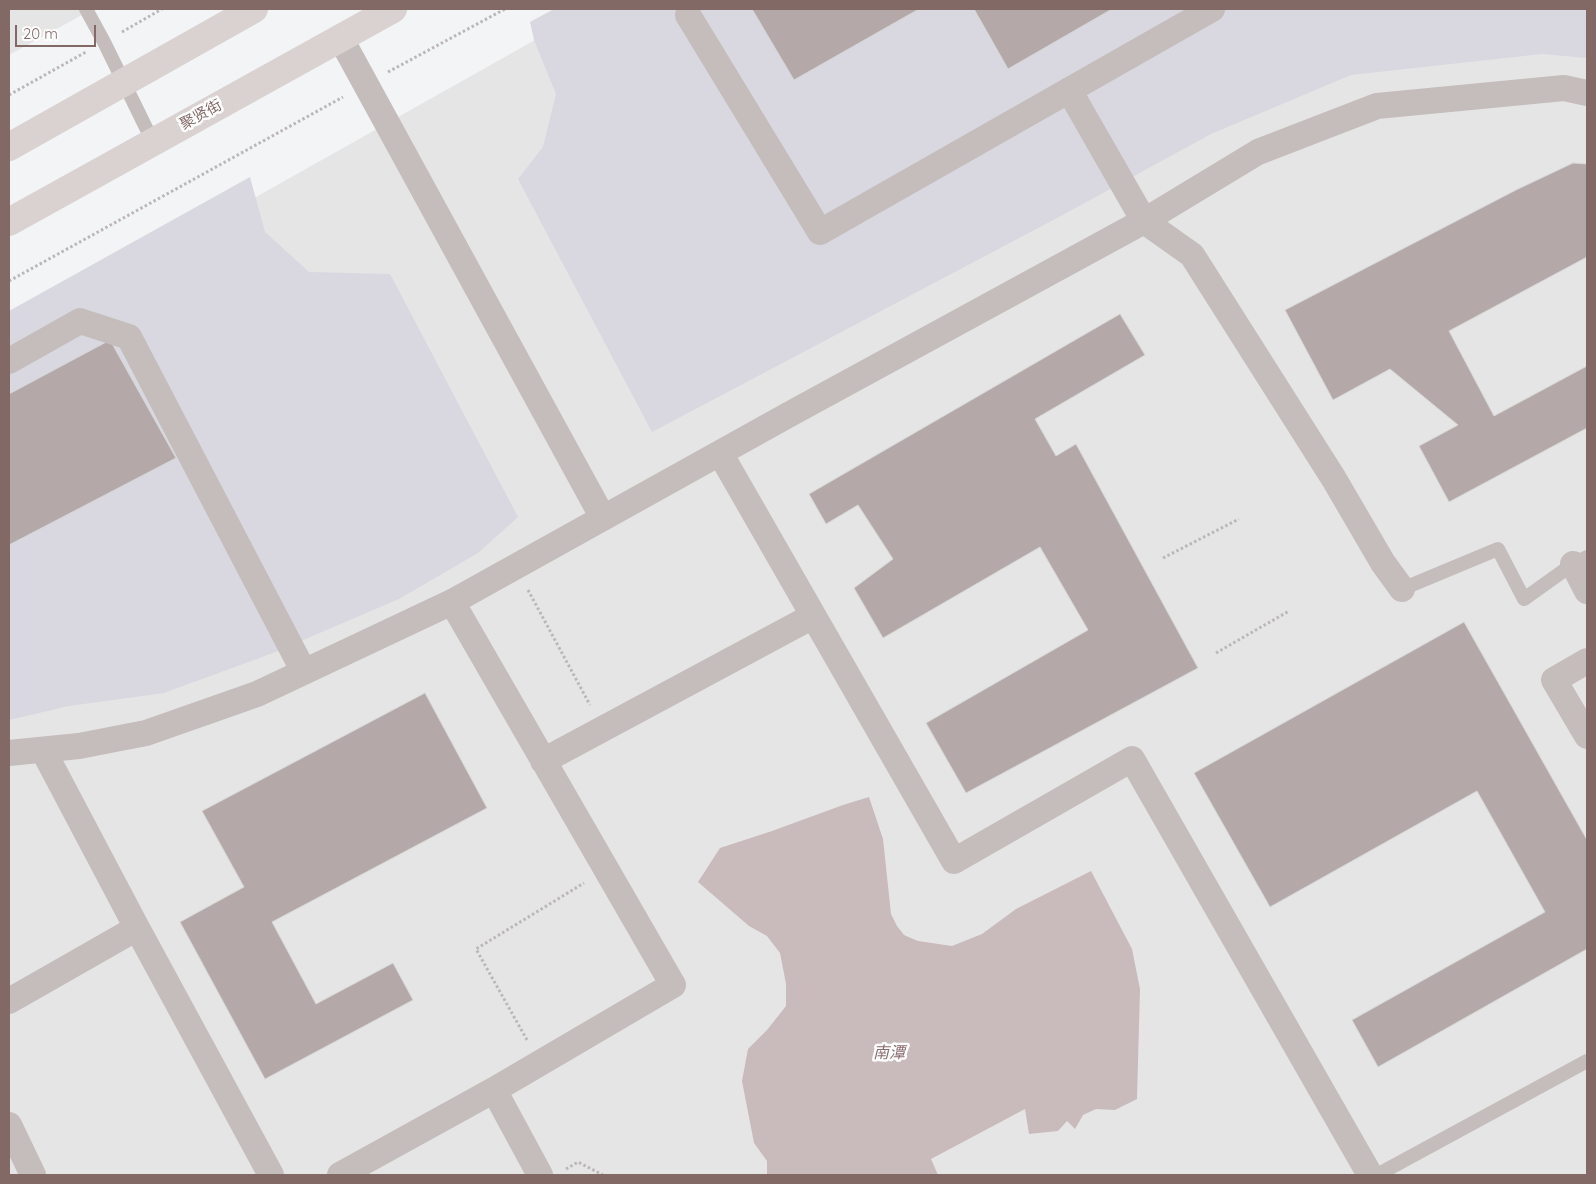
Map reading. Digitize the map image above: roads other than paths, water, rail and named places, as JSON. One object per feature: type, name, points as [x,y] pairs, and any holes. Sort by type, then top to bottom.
[{"type":"main road","points":[[10,143],[254,9]]},
{"type":"main road","name":"聚贤街","points":[[9,222],[393,9]]},
{"type":"street","points":[[688,15],[820,232],[1212,9]]},
{"type":"street","points":[[341,38],[603,518]]},
{"type":"street","points":[[9,754],[79,746],[146,733],[257,694],[452,602],[1144,221],[1258,152],[1377,106],[1564,88],[1587,93]]},
{"type":"street","points":[[1069,90],[1144,221],[1192,255],[1334,479],[1383,563],[1402,589]]},
{"type":"street","points":[[9,360],[80,321],[129,337],[304,672]]},
{"type":"street","points":[[720,453],[954,861],[1132,759],[1370,1175]]},
{"type":"street","points":[[1580,561],[1587,591]]},
{"type":"street","points":[[340,1175],[494,1090],[673,986],[452,602]]},
{"type":"street","points":[[543,761],[813,616]]},
{"type":"street","points":[[1587,661],[1554,680],[1587,736]]},
{"type":"street","points":[[43,750],[270,1175]]},
{"type":"street","points":[[9,1001],[137,928]]},
{"type":"street","points":[[494,1090],[551,1173]]},
{"type":"street","points":[[9,1125],[33,1175]]},
{"type":"lane","points":[[86,9],[153,142]]},
{"type":"lane","points":[[1402,589],[1498,549],[1524,599],[1580,561]]},
{"type":"lane","points":[[1377,1175],[1587,1061]]},
{"type":"water","name":"南潭","points":[[869,797],[883,839],[891,914],[904,935],[918,941],[952,946],[982,934],[1016,909],[1091,871],[1132,949],[1140,989],[1137,1099],[1115,1110],[1096,1109],[1083,1115],[1075,1129],[1067,1121],[1058,1131],[1029,1134],[1025,1109],[931,1159],[938,1175],[767,1175],[767,1161],[754,1143],[742,1081],[748,1049],[767,1030],[786,1006],[786,984],[780,953],[767,936],[749,926],[698,882],[720,848]]}]
